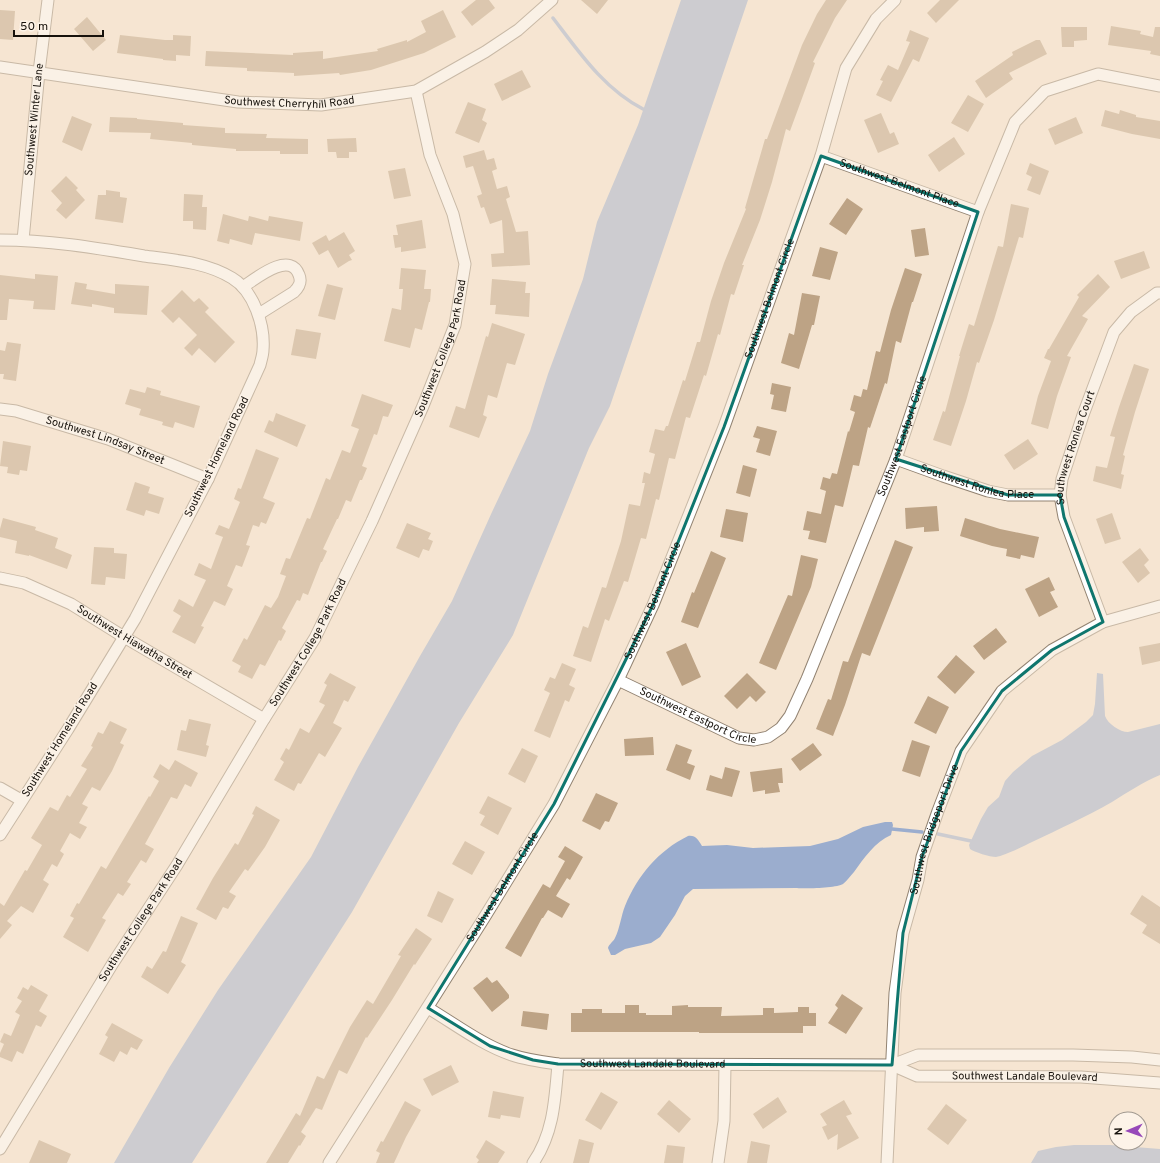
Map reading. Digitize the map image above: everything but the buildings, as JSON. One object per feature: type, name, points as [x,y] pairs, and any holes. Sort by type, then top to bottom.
[{"type":"street","name":"Southwest Winter Lane","points":[[22,240],[48,0]]},
{"type":"street","name":"Southwest Cherryhill Road","points":[[0,68],[39,72],[238,102],[321,105],[416,91],[505,39],[518,30],[552,0]]},
{"type":"street","name":"Southwest Belmont Circle","points":[[329,1163],[428,1008],[554,804],[618,680],[653,605],[724,428],[821,156],[846,68],[876,19],[894,0]]},
{"type":"street","name":"Southwest Eastport Circle","points":[[618,680],[740,738],[754,740],[768,737],[780,728],[790,716],[807,679],[896,459],[978,212],[1015,122],[1044,91],[1098,74],[1160,86]]},
{"type":"street","name":"Southwest College Park Road","points":[[0,1149],[113,963],[177,866],[264,718],[315,638],[372,521],[455,325],[465,264],[453,214],[430,155],[416,91]]},
{"type":"street","name":"Southwest Belmont Place","points":[[821,156],[978,212]]},
{"type":"street","name":"Southwest Homeland Road","points":[[0,240],[22,240],[71,244],[207,266],[233,278],[243,287],[258,314],[262,329],[263,349],[260,364],[208,479],[135,619],[68,729],[21,800],[0,835]]},
{"type":"street","points":[[243,287],[274,267],[293,267],[300,276],[301,282],[294,292],[258,314]]},
{"type":"street","name":"Southwest Ronlea Court","points":[[1103,622],[1064,516],[1060,495],[1062,479],[1083,415],[1114,332],[1131,312],[1157,293],[1160,293]]},
{"type":"street","name":"Southwest Lindsay Street","points":[[0,409],[16,411],[108,439],[208,479]]},
{"type":"street","name":"Southwest Ronlea Place","points":[[896,459],[943,476],[1008,496],[1060,495]]},
{"type":"street","name":"Southwest Hiawatha Street","points":[[0,578],[24,583],[71,604],[124,637],[264,718]]},
{"type":"street","name":"Southwest Bridgeport Drive","points":[[887,1163],[895,993],[903,934],[918,880],[922,857],[961,751],[1002,691],[1052,650],[1103,622],[1160,606]]},
{"type":"street","points":[[0,788],[21,800]]},
{"type":"street","name":"Southwest Landale Boulevard","points":[[428,1008],[490,1046],[519,1057],[558,1064],[892,1066],[917,1076],[1081,1077],[1160,1083]]},
{"type":"street","name":"Southwest Landale Boulevard","points":[[892,1066],[918,1055],[1073,1055],[1132,1057],[1160,1060]]},
{"type":"street","points":[[533,1163],[541,1151],[554,1111],[558,1064]]},
{"type":"street","points":[[718,1163],[724,1121],[724,1065]]},
{"type":"highlighted area","points":[[821,156],[978,212],[896,459],[1008,495],[1060,495],[1064,517],[1103,622],[1052,650],[1002,691],[961,751],[922,857],[903,933],[892,1065],[558,1064],[533,1060],[490,1046],[428,1008],[554,804],[653,605],[724,427]]},
{"type":"water","points":[[681,0],[748,0],[610,406],[589,448],[513,635],[459,723],[352,912],[192,1163],[114,1163],[169,1068],[218,990],[311,857],[358,767],[452,601],[530,431],[548,374],[583,279],[597,222],[638,125]]},
{"type":"water","points":[[1097,673],[1103,674],[1105,716],[1111,725],[1121,731],[1128,732],[1160,724],[1160,775],[1092,813],[1004,855],[993,857],[970,849],[969,845],[981,819],[988,807],[999,797],[1005,781],[1013,772],[1032,756],[1062,740],[1093,715]]},
{"type":"water","points":[[892,822],[893,825],[891,835],[875,846],[843,884],[813,888],[693,889],[685,896],[675,915],[660,937],[651,943],[625,949],[615,955],[611,955],[608,948],[609,945],[617,934],[625,906],[636,884],[658,857],[677,842],[688,836],[695,837],[702,846],[727,845],[753,848],[810,846],[838,839],[863,827]]},
{"type":"water","points":[[1074,1145],[1108,1145],[1108,1151],[1148,1151],[1148,1148],[1160,1149],[1160,1163],[1031,1163],[1038,1151]]},
{"type":"waterway","points":[[553,18],[593,69],[616,91],[643,109]]},
{"type":"waterway","points":[[892,829],[922,832]]},
{"type":"waterway","points":[[938,834],[971,841]]}]
